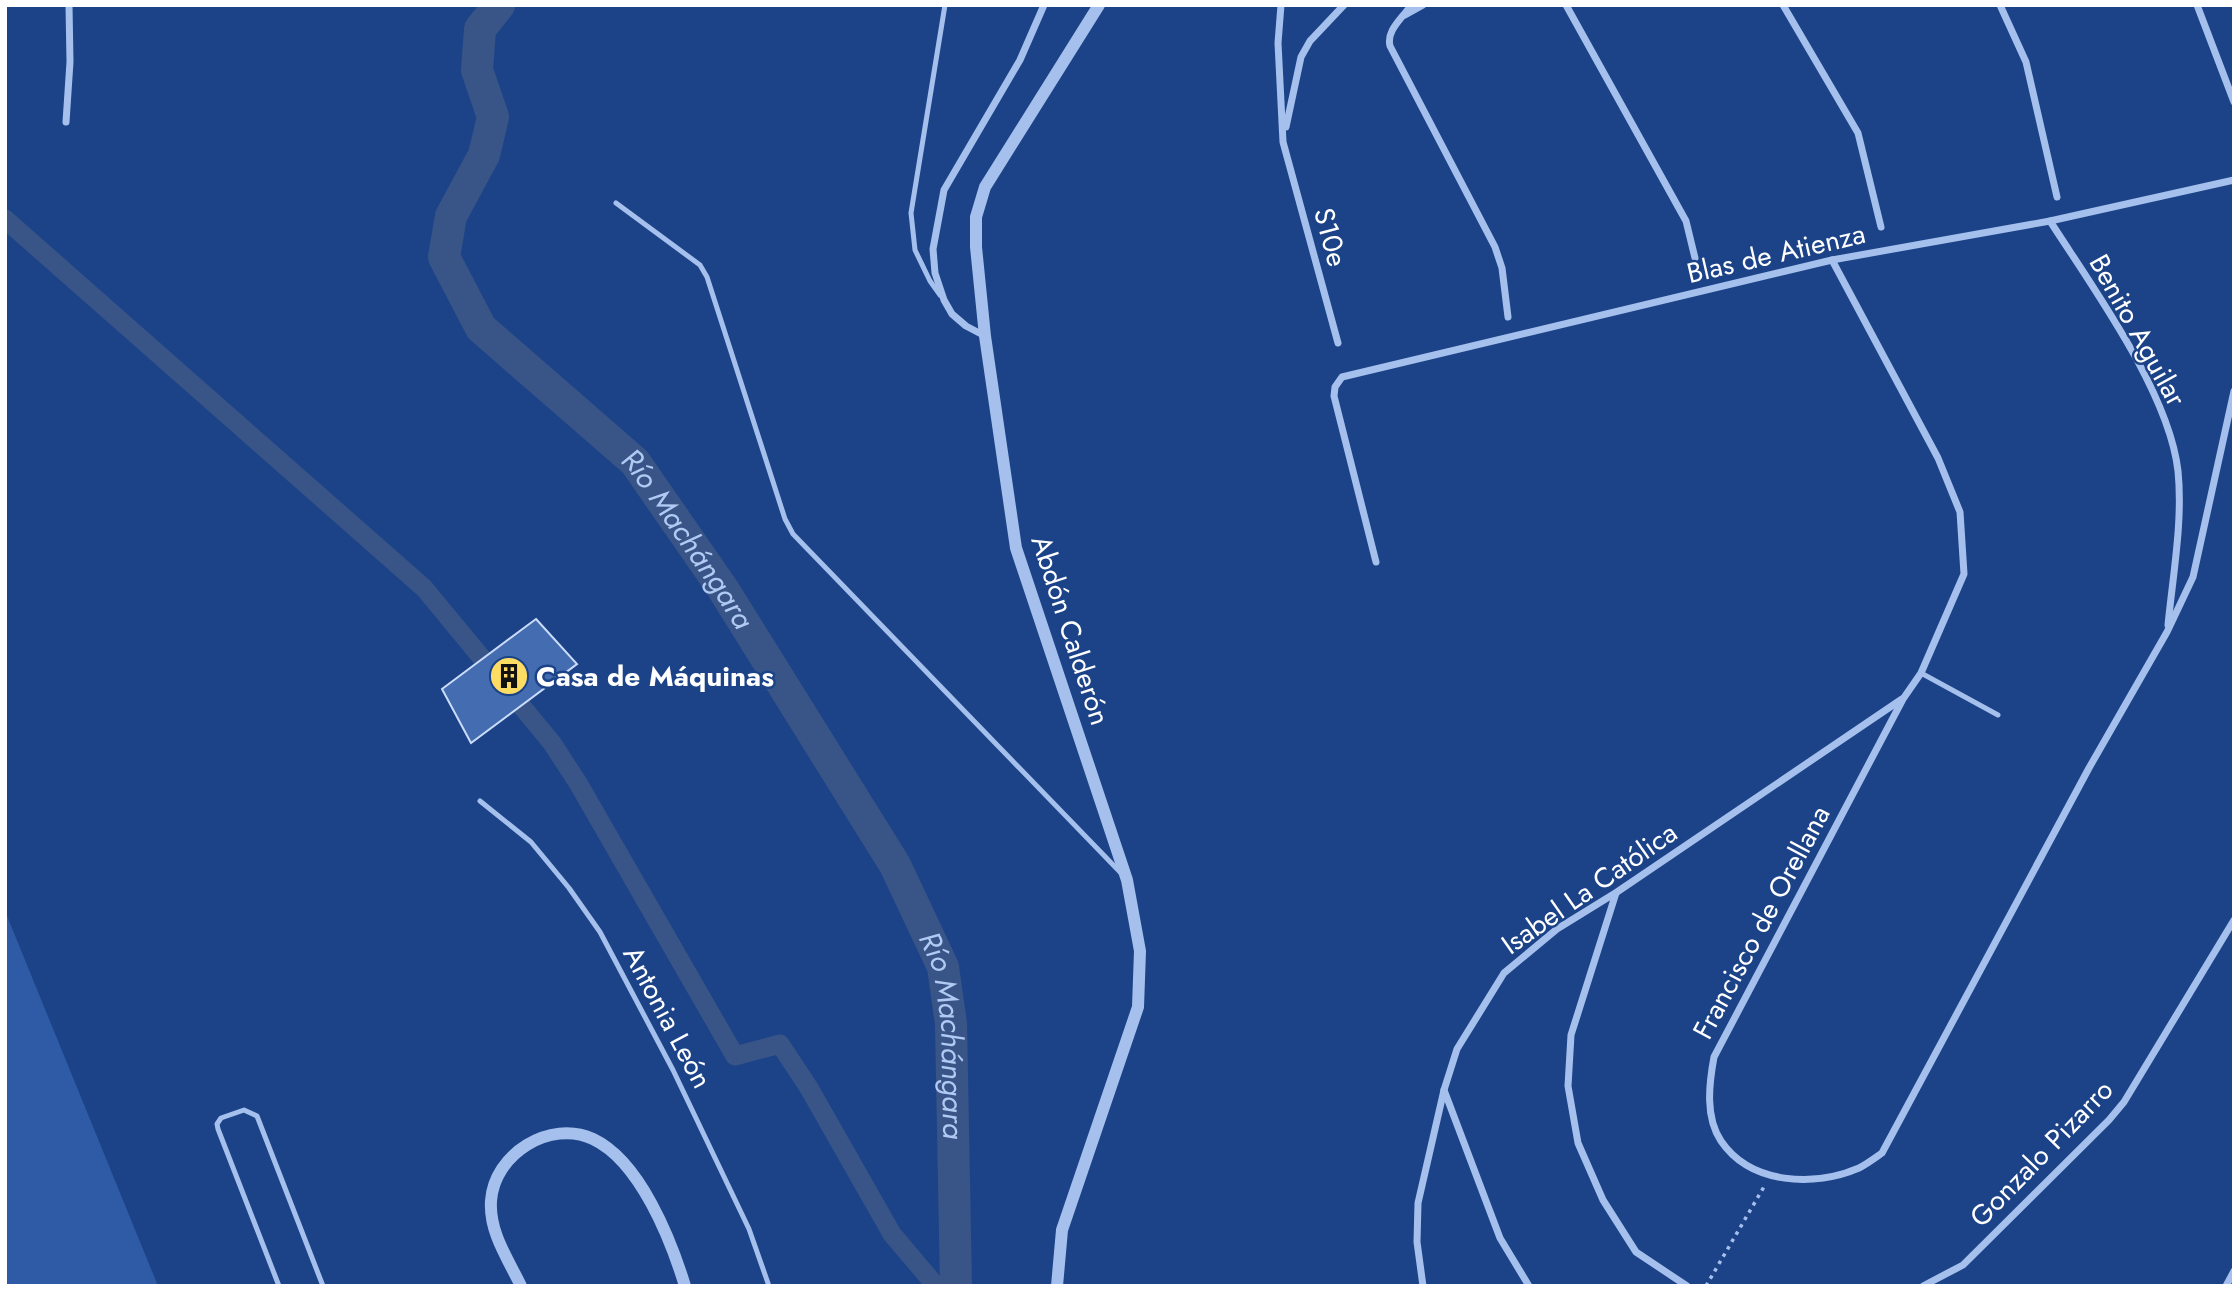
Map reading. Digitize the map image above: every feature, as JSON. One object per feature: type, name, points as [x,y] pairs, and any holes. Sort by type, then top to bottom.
[{"type":"street","points":[[66,122],[70,62],[69,5]]},
{"type":"street","points":[[985,336],[952,314],[935,273],[933,249],[944,190],[1020,60],[1044,5]]},
{"type":"street","name":"Abdón Calderón","points":[[1057,1286],[1062,1230],[1138,1007],[1140,951],[1127,880],[1016,548],[985,336],[976,247],[976,217],[985,187],[1099,5]]},
{"type":"street","points":[[1281,5],[1278,43],[1283,142]]},
{"type":"street","points":[[1283,142],[1301,57],[1310,41],[1344,5]]},
{"type":"street","points":[[1410,5],[1390,33],[1390,46],[1495,247],[1502,268],[1508,317]]},
{"type":"street","points":[[1404,16],[1423,5]]},
{"type":"street","points":[[1566,5],[1686,221],[1695,258]]},
{"type":"street","points":[[1783,5],[1858,133],[1881,227]]},
{"type":"street","points":[[2000,5],[2026,62],[2057,197]]},
{"type":"street","points":[[2197,5],[2234,102]]},
{"type":"street","name":"S10e","points":[[1283,142],[1338,343]]},
{"type":"street","name":"Blas de Atienza","points":[[1376,562],[1334,396],[1335,387],[1342,377],[1832,260],[2050,221],[2234,180]]},
{"type":"street","name":"Benito Aguilar","points":[[2050,221],[2114,320],[2148,384],[2172,439],[2179,499],[2167,632]]},
{"type":"street","name":"Francisco de Orellana","points":[[1832,260],[1938,458],[1960,512],[1964,574],[1921,673],[1903,699],[1714,1057],[1708,1087],[1711,1113],[1720,1140],[1735,1156],[1770,1175],[1804,1181],[1828,1178],[1861,1167],[1882,1153],[2089,768],[2167,632],[2193,577],[2234,391]]},
{"type":"street","name":"Isabel La Católica","points":[[1423,1286],[1417,1242],[1418,1203],[1444,1090],[1457,1049],[1504,973],[1558,929],[1903,699]]},
{"type":"street","points":[[1616,892],[1572,1035],[1568,1086],[1578,1143],[1603,1200],[1636,1252],[1687,1286]]},
{"type":"street","name":"Gonzalo Pizarro","points":[[1923,1286],[1963,1265],[2109,1120],[2124,1102],[2234,920]]},
{"type":"street","points":[[1444,1090],[1500,1238],[1529,1286]]},
{"type":"street","points":[[521,1286],[495,1235],[491,1202],[497,1174],[531,1142],[549,1134],[571,1132],[594,1139],[621,1160],[653,1205],[674,1248],[685,1286]]},
{"type":"street","points":[[2226,1286],[2234,1271]]},
{"type":"lane","points":[[944,300],[930,281],[915,250],[911,213],[945,5]]},
{"type":"lane","points":[[616,202],[700,265],[707,276],[785,519],[793,534],[1127,880]]},
{"type":"lane","points":[[1921,673],[1998,715]]},
{"type":"lane","name":"Antonia León","points":[[480,801],[531,842],[569,888],[600,932],[673,1070],[749,1229],[769,1286]]},
{"type":"lane","points":[[279,1286],[217,1124],[221,1118],[244,1110],[257,1116],[323,1286]]},
{"type":"path","points":[[1706,1286],[1770,1175]]},
{"type":"shaded area","points":[[5,911],[158,1286],[5,1286]]},
{"type":"building","name":"Casa de Máquinas","points":[[536,619],[577,664],[471,743],[442,689]]},
{"type":"waterway","name":"Río Machángara","points":[[499,5],[480,29],[477,70],[493,117],[484,155],[451,216],[444,257],[481,328],[635,462],[723,589],[895,865],[943,967],[951,1024],[956,1286]]},
{"type":"waterway","points":[[5,219],[424,588],[552,743],[578,783],[735,1056],[780,1044],[809,1088],[892,1234],[936,1286]]},
{"type":"place","name":"Casa de Máquinas","points":[[509,676]]}]
